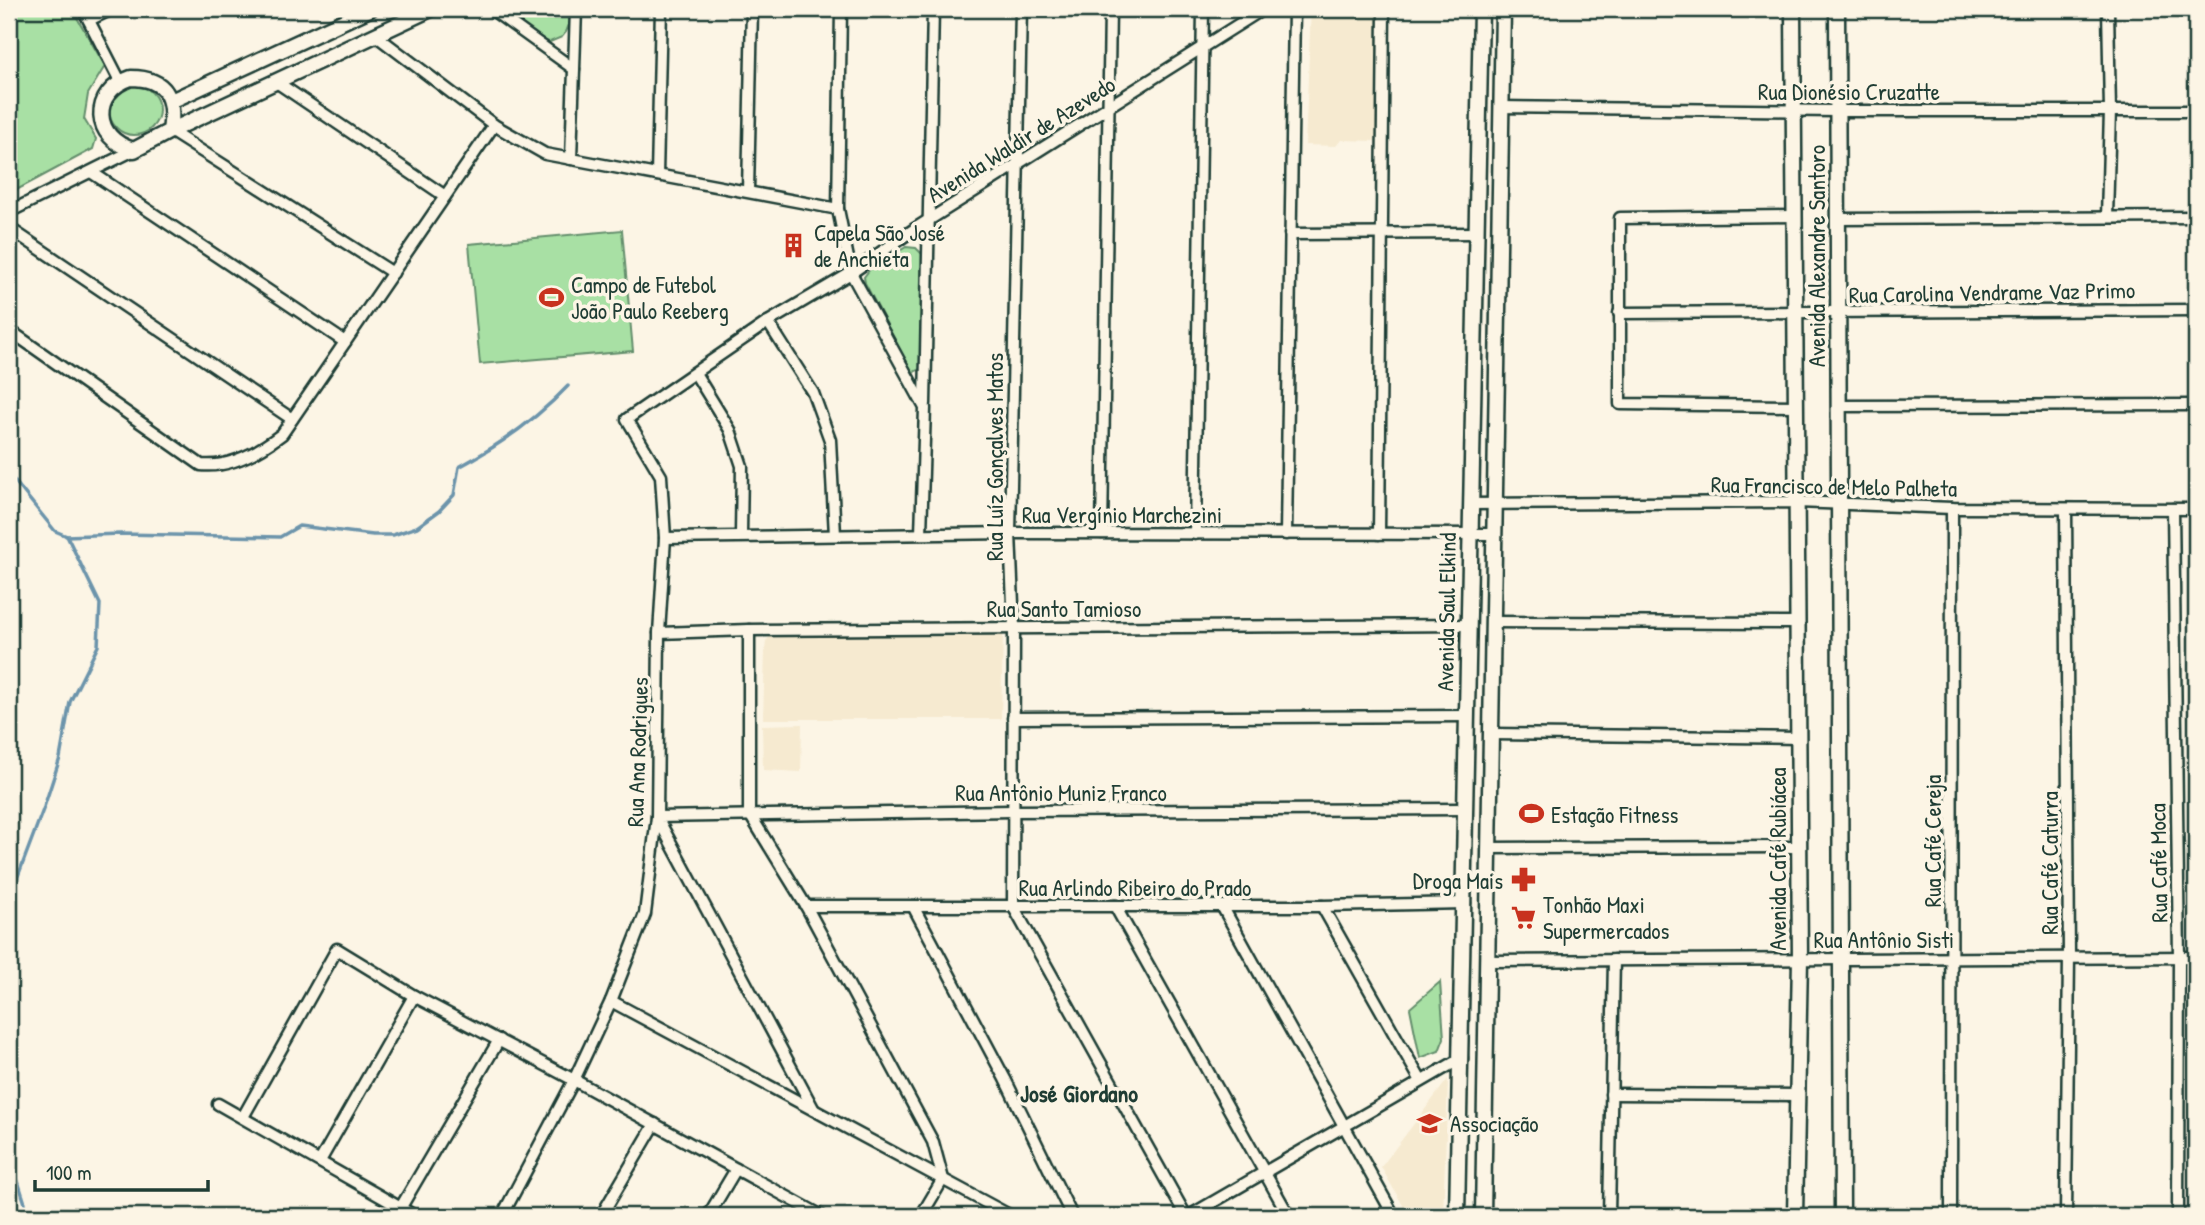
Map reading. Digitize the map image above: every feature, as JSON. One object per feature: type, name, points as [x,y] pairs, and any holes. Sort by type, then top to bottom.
[{"type":"street","points":[[83,9],[120,81]]},
{"type":"street","points":[[89,20],[113,9]]},
{"type":"street","points":[[171,101],[370,9]]},
{"type":"street","points":[[9,212],[170,131],[431,9]]},
{"type":"street","points":[[491,9],[574,69]]},
{"type":"street","points":[[571,159],[576,9]]},
{"type":"street","points":[[657,175],[661,9]]},
{"type":"street","points":[[748,191],[752,9]]},
{"type":"street","points":[[841,9],[838,209],[851,273],[925,408]]},
{"type":"street","points":[[921,534],[933,9]]},
{"type":"street","name":"Rua Luíz Gonçalves Matos","points":[[1013,906],[1014,628],[1010,533],[1021,9]]},
{"type":"street","points":[[1102,533],[1110,9]]},
{"type":"street","points":[[1195,534],[1203,9]]},
{"type":"street","name":"Avenida Waldir de Azevedo","points":[[627,419],[768,322],[851,273],[929,219],[1263,9]]},
{"type":"street","points":[[1286,534],[1294,9]]},
{"type":"street","points":[[1379,534],[1384,9]]},
{"type":"street","name":"Avenida Saul Elkind","points":[[1457,1216],[1481,9]]},
{"type":"street","name":"Avenida Saul Elkind","points":[[1483,1216],[1503,9]]},
{"type":"street","name":"Avenida Alexandre Santoro","points":[[1793,9],[1797,502]]},
{"type":"street","name":"Avenida Alexandre Santoro","points":[[1837,9],[1840,504]]},
{"type":"street","points":[[2106,217],[2110,111],[2108,9]]},
{"type":"street","points":[[374,34],[494,125],[545,154],[838,209]]},
{"type":"street","points":[[134,150],[113,141],[102,121],[104,98],[120,81],[143,78],[155,82],[165,90],[173,111],[170,131]]},
{"type":"street","points":[[275,81],[445,196]]},
{"type":"street","name":"Rua Dionésio Cruzatte","points":[[1501,107],[2196,111]]},
{"type":"street","points":[[9,330],[201,465],[222,464],[262,448],[282,434],[494,125]]},
{"type":"street","points":[[170,131],[393,273]]},
{"type":"street","points":[[1478,143],[1501,145]]},
{"type":"street","points":[[91,172],[345,342]]},
{"type":"street","points":[[1796,216],[1620,218],[1619,313],[1620,404],[1797,406]]},
{"type":"street","points":[[1839,219],[2196,217]]},
{"type":"street","points":[[9,228],[292,419]]},
{"type":"street","points":[[1290,234],[1477,233]]},
{"type":"street","name":"Rua Carolina Vendrame Vaz Primo","points":[[1619,313],[2196,310]]},
{"type":"street","points":[[768,322],[813,393],[830,440],[835,535]]},
{"type":"street","points":[[695,373],[730,430],[742,466],[741,535]]},
{"type":"street","points":[[1840,406],[2196,405]]},
{"type":"street","name":"Rua Ana Rodrigues","points":[[502,1216],[574,1080],[611,1001],[645,914],[657,817],[659,633],[665,538],[661,476],[627,419]]},
{"type":"street","name":"Rua Francisco de Melo Palheta","points":[[1470,505],[1797,502],[1952,508],[2196,509]]},
{"type":"street","name":"Avenida Café Rubiácea","points":[[1796,1216],[1800,959],[1797,502]]},
{"type":"street","points":[[1840,504],[1839,959],[1842,1216]]},
{"type":"street","name":"Rua Café Cereja","points":[[1951,1216],[1952,508]]},
{"type":"street","name":"Rua Café Caturra","points":[[2066,509],[2069,957],[2066,1216]]},
{"type":"street","name":"Rua Café Moca","points":[[2174,509],[2179,957],[2178,1216]]},
{"type":"street","name":"Rua Vergínio Marchezini","points":[[665,538],[1010,533],[1494,534]]},
{"type":"street","points":[[1493,622],[1799,623]]},
{"type":"street","name":"Rua Santo Tamioso","points":[[659,633],[749,630],[1468,625]]},
{"type":"street","points":[[749,630],[749,813],[806,906],[933,1142],[943,1179],[920,1216]]},
{"type":"street","points":[[1013,718],[1467,716]]},
{"type":"street","points":[[1491,734],[1799,738]]},
{"type":"street","name":"Rua Antônio Muniz Franco","points":[[657,817],[749,813],[1465,809]]},
{"type":"street","points":[[657,817],[814,1110]]},
{"type":"street","points":[[1489,848],[1799,847]]},
{"type":"street","name":"Rua Arlindo Ribeiro do Prado","points":[[806,906],[1322,906],[1465,903]]},
{"type":"street","points":[[913,906],[1005,1079],[1072,1216]]},
{"type":"street","points":[[1013,906],[1188,1216],[1462,1058]]},
{"type":"street","points":[[1115,906],[1289,1216]]},
{"type":"street","points":[[1222,906],[1394,1216]]},
{"type":"street","points":[[1322,906],[1421,1082]]},
{"type":"street","points":[[243,1117],[337,949],[414,996],[655,1124],[816,1215]]},
{"type":"street","name":"Rua Antônio Sisti","points":[[1488,961],[2196,957]]},
{"type":"street","points":[[1609,1216],[1614,960]]},
{"type":"street","points":[[320,1161],[414,996]]},
{"type":"street","points":[[611,1001],[1012,1216]]},
{"type":"street","points":[[401,1208],[499,1040]]},
{"type":"street","points":[[1611,1094],[1797,1095]]},
{"type":"street","points":[[218,1104],[415,1216]]},
{"type":"street","points":[[601,1216],[655,1124]]},
{"type":"street","points":[[708,1216],[736,1169]]},
{"type":"shaded area","points":[[1311,9],[1380,9],[1376,141],[1341,140],[1336,146],[1305,145]]},
{"type":"shaded area","points":[[1003,633],[1001,719],[763,719],[766,641],[772,634]]},
{"type":"shaded area","points":[[802,724],[801,772],[763,770],[762,725]]},
{"type":"shaded area","name":"Associação","points":[[1448,1079],[1443,1216],[1409,1216],[1381,1167]]},
{"type":"green space","points":[[9,9],[72,9],[105,66],[88,94],[84,119],[96,139],[93,149],[9,194]]},
{"type":"green space","points":[[498,9],[571,9],[571,20],[562,37],[550,42],[544,41]]},
{"type":"green space","points":[[134,85],[152,92],[159,110],[152,128],[134,135],[116,128],[109,110],[116,92]]},
{"type":"green space","name":"Campo de Futebol João Paulo Reeberg","points":[[622,230],[633,351],[480,364],[469,244]]},
{"type":"green space","points":[[906,247],[916,248],[924,256],[922,368],[914,372],[910,369],[864,277],[870,269]]},
{"type":"green space","points":[[1440,982],[1444,1038],[1439,1051],[1420,1058],[1410,1008]]},
{"type":"waterway","points":[[66,536],[120,534],[280,537],[299,526],[393,535],[417,527],[439,511],[454,495],[459,467],[517,431],[568,386]]},
{"type":"waterway","points":[[9,474],[55,531],[67,536],[100,604],[98,646],[70,702],[60,758],[9,900]]},
{"type":"waterway","points":[[9,1153],[29,1216]]},
{"type":"place","name":"Capela São José de Anchieta","points":[[794,245]]},
{"type":"place","name":"Campo de Futebol João Paulo Reeberg","points":[[551,297]]},
{"type":"place","name":"Estação Fitness","points":[[1531,814]]},
{"type":"place","name":"Droga Mais","points":[[1523,880]]},
{"type":"place","name":"Tonhão Maxi Supermercados","points":[[1523,917]]},
{"type":"place","name":"Associação","points":[[1430,1123]]},
{"type":"district","name":"José Giordano","points":[[1079,1093]]}]
